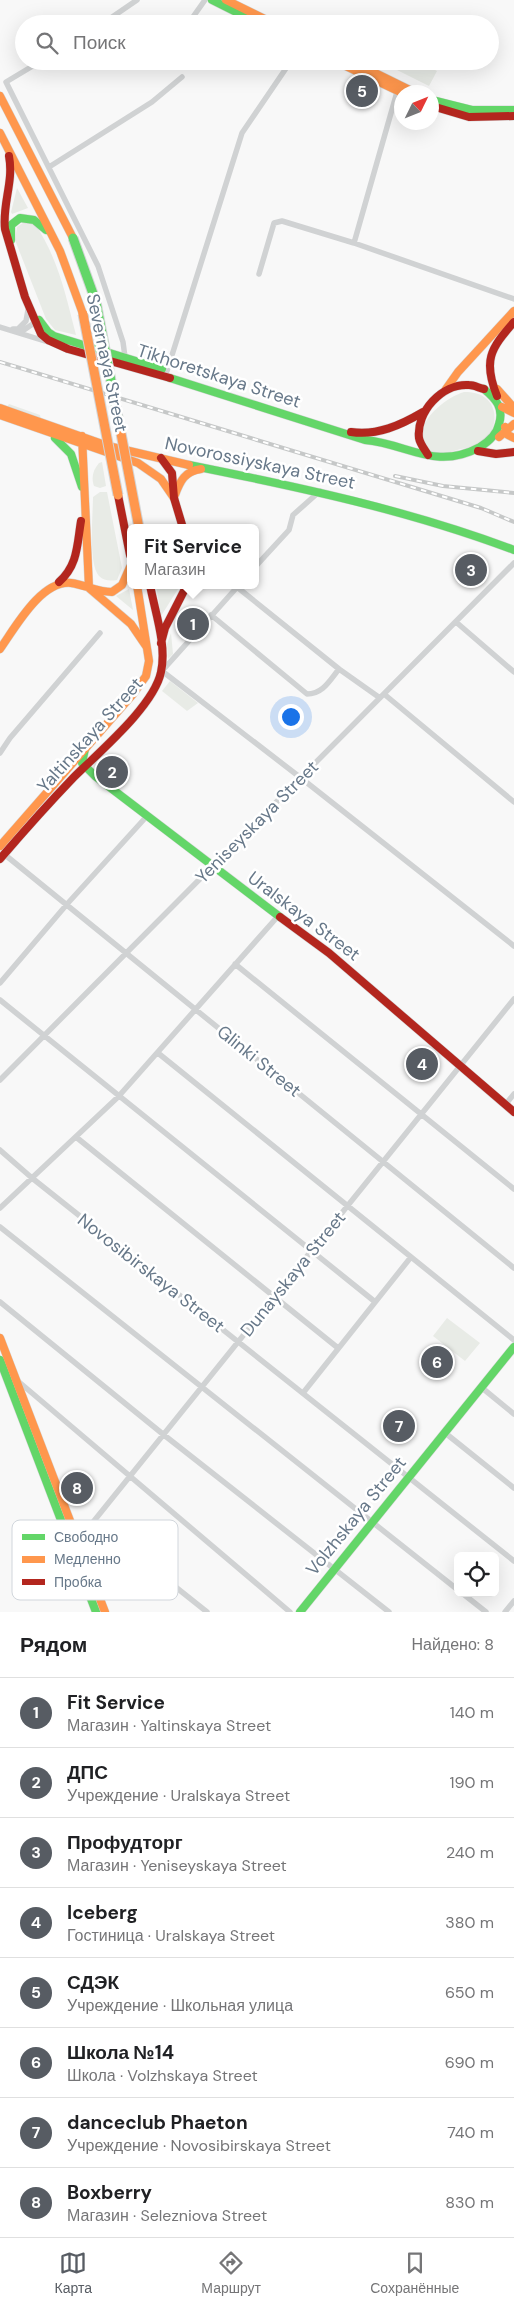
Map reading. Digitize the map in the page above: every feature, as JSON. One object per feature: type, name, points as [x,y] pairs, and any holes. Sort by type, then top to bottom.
[{"type":"main road","points":[[212,0],[242,15]]},
{"type":"main road","points":[[226,0],[257,15]]},
{"type":"main road","points":[[353,70],[394,90]]},
{"type":"main road","points":[[369,70],[400,85]]},
{"type":"main road","name":"Severnaya Street","points":[[0,96],[73,238],[96,302],[138,524]]},
{"type":"main road","points":[[439,103],[450,107],[470,110],[514,110]]},
{"type":"main road","points":[[439,108],[469,117],[514,116]]},
{"type":"main road","name":"Severnaya Street","points":[[0,133],[74,285],[83,314],[127,540]]},
{"type":"main road","points":[[7,147],[12,166],[12,180],[4,220],[8,243],[27,300],[37,321],[56,340]]},
{"type":"main road","points":[[53,239],[40,222],[32,218],[15,220],[9,235],[41,334],[56,340]]},
{"type":"main road","points":[[514,311],[458,372],[446,389],[424,411],[417,436],[420,446],[428,455],[445,458],[482,449],[504,426],[514,424]]},
{"type":"main road","points":[[514,322],[491,352],[487,368],[502,408],[504,426],[514,438]]},
{"type":"main road","name":"Tikhoretskaya Street","points":[[56,340],[78,343],[125,357],[355,433],[389,427],[404,422],[424,411]]},
{"type":"main road","name":"Tikhoretskaya Street","points":[[56,340],[365,440],[376,441],[428,455]]},
{"type":"main road","points":[[490,380],[514,408]]},
{"type":"main road","points":[[446,389],[460,384],[480,387],[491,393],[502,408],[514,413]]},
{"type":"main road","name":"Novorossiyskaya Street","points":[[0,408],[114,454]]},
{"type":"main road","name":"Novorossiyskaya Street","points":[[0,415],[44,430],[82,440],[320,491],[412,516],[514,550]]},
{"type":"main road","points":[[44,430],[70,450],[84,492]]},
{"type":"main road","points":[[82,440],[89,588],[131,624],[149,650]]},
{"type":"main road","points":[[482,449],[496,454],[514,452]]},
{"type":"main road","name":"Severnaya Street","points":[[114,454],[138,463],[150,470],[160,479],[174,498]]},
{"type":"main road","name":"Severnaya Street","points":[[161,458],[172,473],[174,498],[181,524]]},
{"type":"main road","points":[[174,498],[182,479],[188,472],[192,469],[208,468]]},
{"type":"main road","points":[[0,649],[42,594],[70,574],[75,565],[84,512]]},
{"type":"main road","points":[[56,585],[69,582],[113,592],[118,590],[127,573]]},
{"type":"main road","points":[[138,589],[149,650]]},
{"type":"main road","points":[[151,589],[162,671]]},
{"type":"main road","points":[[160,647],[165,628],[185,589]]},
{"type":"main road","name":"Yaltinskaya Street","points":[[1,853],[85,747],[133,694],[146,676],[149,650]]},
{"type":"main road","name":"Yaltinskaya Street","points":[[1,853],[140,708],[157,684],[162,671]]},
{"type":"main road","points":[[85,747],[82,759],[85,767]]},
{"type":"main road","name":"Uralskaya Street","points":[[85,767],[212,867],[329,953],[514,1112]]},
{"type":"main road","points":[[0,1338],[18,1381],[67,1520]]},
{"type":"main road","name":"Volzhskaya Street","points":[[300,1612],[514,1347]]},
{"type":"main road","points":[[0,1360],[65,1520]]},
{"type":"main road","points":[[92,1600],[96,1612]]},
{"type":"main road","points":[[100,1600],[105,1612]]},
{"type":"street","points":[[115,15],[137,0]]},
{"type":"street","points":[[194,15],[205,0]]},
{"type":"street","points":[[26,70],[6,82],[98,266],[123,342],[125,357]]},
{"type":"street","points":[[167,371],[242,133],[285,70]]},
{"type":"street","points":[[49,167],[152,102],[182,77]]},
{"type":"street","points":[[354,243],[394,110]]},
{"type":"street","points":[[258,274],[274,223],[282,221],[354,243],[514,299]]},
{"type":"street","points":[[20,331],[29,314],[27,300]]},
{"type":"street","points":[[20,331],[37,321]]},
{"type":"street","name":"Tikhoretskaya Street","points":[[2,327],[56,340]]},
{"type":"street","points":[[20,331],[41,334]]},
{"type":"street","points":[[259,563],[289,530],[293,515],[320,491]]},
{"type":"street","name":"Yeniseyskaya Street","points":[[0,1080],[514,563]]},
{"type":"street","name":"Yaltinskaya Street","points":[[162,671],[235,589]]},
{"type":"street","points":[[242,589],[339,669],[382,696],[514,802]]},
{"type":"street","points":[[211,615],[307,694],[314,694],[322,690],[339,669]]},
{"type":"street","points":[[456,622],[514,672]]},
{"type":"street","points":[[0,753],[10,738],[100,634]]},
{"type":"street","points":[[162,671],[514,946]]},
{"type":"street","points":[[0,983],[68,903],[147,816]]},
{"type":"street","name":"Glinki Street","points":[[1,853],[68,903],[126,953],[514,1268]]},
{"type":"street","points":[[0,1208],[118,1097],[278,915]]},
{"type":"street","points":[[235,964],[514,1189]]},
{"type":"street","points":[[0,1000],[44,1034],[118,1097],[374,1301]]},
{"type":"street","name":"Dunayskaya Street","points":[[96,1520],[514,1000]]},
{"type":"street","points":[[158,1053],[514,1340]]},
{"type":"street","points":[[505,1105],[514,1094]]},
{"type":"street","points":[[76,1137],[338,1348]]},
{"type":"street","name":"Novosibirskaya Street","points":[[0,1150],[32,1178],[514,1562]]},
{"type":"street","points":[[0,1226],[454,1587]]},
{"type":"street","points":[[302,1394],[374,1301],[411,1257]]},
{"type":"street","points":[[0,1302],[389,1612]]},
{"type":"street","points":[[18,1381],[290,1612]]},
{"type":"street","points":[[481,1388],[514,1414]]},
{"type":"street","points":[[444,1432],[514,1488]]},
{"type":"street","points":[[178,1590],[206,1612]]},
{"type":"street","points":[[467,1597],[486,1612]]},
{"type":"street","points":[[505,1612],[514,1601]]},
{"type":"shaded area","points":[[397,70],[435,70],[437,71],[430,85],[427,85]]},
{"type":"shaded area","points":[[17,188],[28,208],[12,214],[11,212]]},
{"type":"shaded area","points":[[24,222],[35,224],[50,250],[69,306],[76,335],[55,330],[46,319],[15,240],[17,227]]},
{"type":"shaded area","points":[[464,392],[479,394],[491,404],[494,421],[491,432],[484,441],[477,445],[443,454],[431,452],[422,441],[424,425],[442,404]]},
{"type":"shaded area","points":[[9,404],[40,415],[41,419],[7,407]]},
{"type":"shaded area","points":[[102,462],[106,486],[100,488],[94,486],[93,477],[97,466]]},
{"type":"shaded area","points":[[100,492],[107,492],[122,568],[117,580],[101,578],[93,561],[93,497]]},
{"type":"shaded area","points":[[129,589],[133,610],[116,596]]},
{"type":"shaded area","points":[[157,589],[178,589],[161,616]]},
{"type":"shaded area","points":[[171,633],[173,654],[168,659],[167,644]]},
{"type":"shaded area","points":[[170,681],[198,703],[187,711],[162,691]]},
{"type":"shaded area","points":[[447,1318],[480,1343],[465,1361],[433,1336]]},
{"type":"railway","points":[[0,362],[481,508],[514,522]]},
{"type":"railway","points":[[395,476],[443,486],[514,493]]},
{"type":"traffic: fast","points":[[212,0],[242,15]]},
{"type":"traffic: fast","points":[[439,102],[472,110],[514,110]]},
{"type":"traffic: fast","points":[[11,240],[11,225],[20,218],[34,220],[46,230]]},
{"type":"traffic: fast","points":[[73,238],[96,302],[119,423]]},
{"type":"traffic: fast","points":[[39,320],[48,332],[54,336],[162,369]]},
{"type":"traffic: fast","points":[[170,378],[365,440],[381,442],[422,454],[449,457],[464,454],[480,447],[489,440],[498,428],[500,409],[492,396],[484,389]]},
{"type":"traffic: fast","points":[[55,438],[71,454],[82,487]]},
{"type":"traffic: fast","points":[[189,465],[312,491],[394,511],[514,550]]},
{"type":"traffic: fast","points":[[85,749],[82,763],[95,776],[280,917]]},
{"type":"traffic: fast","points":[[300,1612],[514,1347]]},
{"type":"traffic: fast","points":[[0,1360],[61,1520]]},
{"type":"traffic: fast","points":[[91,1600],[96,1612]]},
{"type":"traffic: slow","points":[[226,0],[257,15]]},
{"type":"traffic: slow","points":[[354,70],[394,89]]},
{"type":"traffic: slow","points":[[369,70],[400,85]]},
{"type":"traffic: slow","points":[[0,96],[73,238]]},
{"type":"traffic: slow","points":[[0,133],[60,251],[83,314]]},
{"type":"traffic: slow","points":[[446,389],[458,372],[514,311]]},
{"type":"traffic: slow","points":[[83,314],[118,495]]},
{"type":"traffic: slow","points":[[497,389],[514,408]]},
{"type":"traffic: slow","points":[[502,407],[514,413]]},
{"type":"traffic: slow","points":[[0,408],[108,446],[189,465]]},
{"type":"traffic: slow","points":[[0,415],[138,463],[161,479],[174,498]]},
{"type":"traffic: slow","points":[[119,423],[138,524]]},
{"type":"traffic: slow","points":[[499,437],[514,424]]},
{"type":"traffic: slow","points":[[505,427],[508,435],[514,438]]},
{"type":"traffic: slow","points":[[82,436],[89,588],[131,624],[146,646]]},
{"type":"traffic: slow","points":[[175,495],[187,474],[201,469]]},
{"type":"traffic: slow","points":[[0,649],[21,618],[39,597],[49,589],[60,584],[71,583],[112,592],[122,585],[127,574]]},
{"type":"traffic: slow","points":[[0,846],[133,694],[146,676],[149,661],[138,589]]},
{"type":"traffic: slow","points":[[0,1338],[70,1520]]},
{"type":"traffic: slow","points":[[100,1600],[105,1612]]},
{"type":"traffic: jam","points":[[439,108],[469,117],[514,116]]},
{"type":"traffic: jam","points":[[9,156],[10,175],[5,211],[5,229],[25,297],[41,334],[48,340],[68,349],[170,378]]},
{"type":"traffic: jam","points":[[497,396],[490,373],[491,356],[499,340],[514,322]]},
{"type":"traffic: jam","points":[[428,455],[421,445],[419,438],[419,428],[426,409],[449,389],[471,385],[484,389]]},
{"type":"traffic: jam","points":[[351,432],[379,431],[406,421],[423,412]]},
{"type":"traffic: jam","points":[[478,451],[496,454],[514,452]]},
{"type":"traffic: jam","points":[[161,458],[172,473],[174,498],[182,524]]},
{"type":"traffic: jam","points":[[118,495],[127,540]]},
{"type":"traffic: jam","points":[[59,582],[70,569],[76,554],[81,521]]},
{"type":"traffic: jam","points":[[0,859],[74,777],[137,714],[156,685],[161,672],[163,651],[151,589]]},
{"type":"traffic: jam","points":[[161,643],[165,628],[185,589]]},
{"type":"traffic: jam","points":[[280,917],[329,953],[514,1112]]},
{"type":"place","name":"СДЭК","points":[[362,91]]},
{"type":"place","name":"Профудторг","points":[[471,570]]},
{"type":"place","name":"Fit Service","points":[[193,624]]},
{"type":"place","name":"ДПС","points":[[112,772]]},
{"type":"place","name":"Iceberg","points":[[422,1064]]},
{"type":"place","name":"Школа №14","points":[[437,1362]]},
{"type":"place","name":"danceclub Phaeton","points":[[399,1426]]},
{"type":"place","name":"Boxberry","points":[[77,1488]]}]
